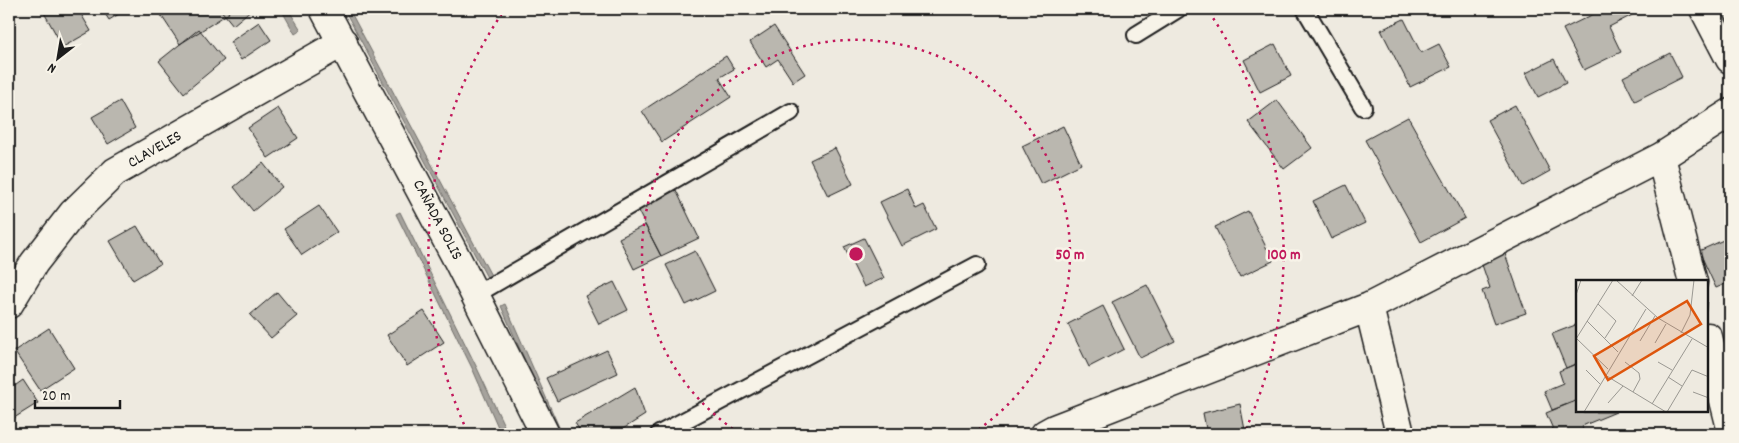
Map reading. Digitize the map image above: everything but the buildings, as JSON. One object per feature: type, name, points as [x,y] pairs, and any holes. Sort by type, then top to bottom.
[{"type":"street","name":"CAÑADA SOLIS","points":[[324,9],[476,295],[545,434]]},
{"type":"street","points":[[1704,9],[1730,59]]},
{"type":"street","name":"CLAVELES","points":[[9,304],[34,264],[73,213],[115,172],[343,42]]},
{"type":"street","points":[[1044,434],[1369,307],[1661,157],[1730,113]]},
{"type":"street","points":[[1661,157],[1692,280]]},
{"type":"street","points":[[1369,307],[1400,434]]},
{"type":"street","points":[[1709,341],[1730,424]]},
{"type":"lane","points":[[1136,35],[1178,9]]},
{"type":"lane","points":[[1305,9],[1363,106]]},
{"type":"lane","points":[[476,295],[791,112]]},
{"type":"lane","points":[[659,434],[977,266]]},
{"type":"shaded area","points":[[281,9],[288,9],[301,30],[295,34]]},
{"type":"shaded area","points":[[344,9],[349,9],[495,283],[491,285]]},
{"type":"shaded area","points":[[400,212],[508,434],[501,434],[473,370],[396,214]]},
{"type":"shaded area","points":[[505,304],[562,434],[557,434],[501,306]]}]
